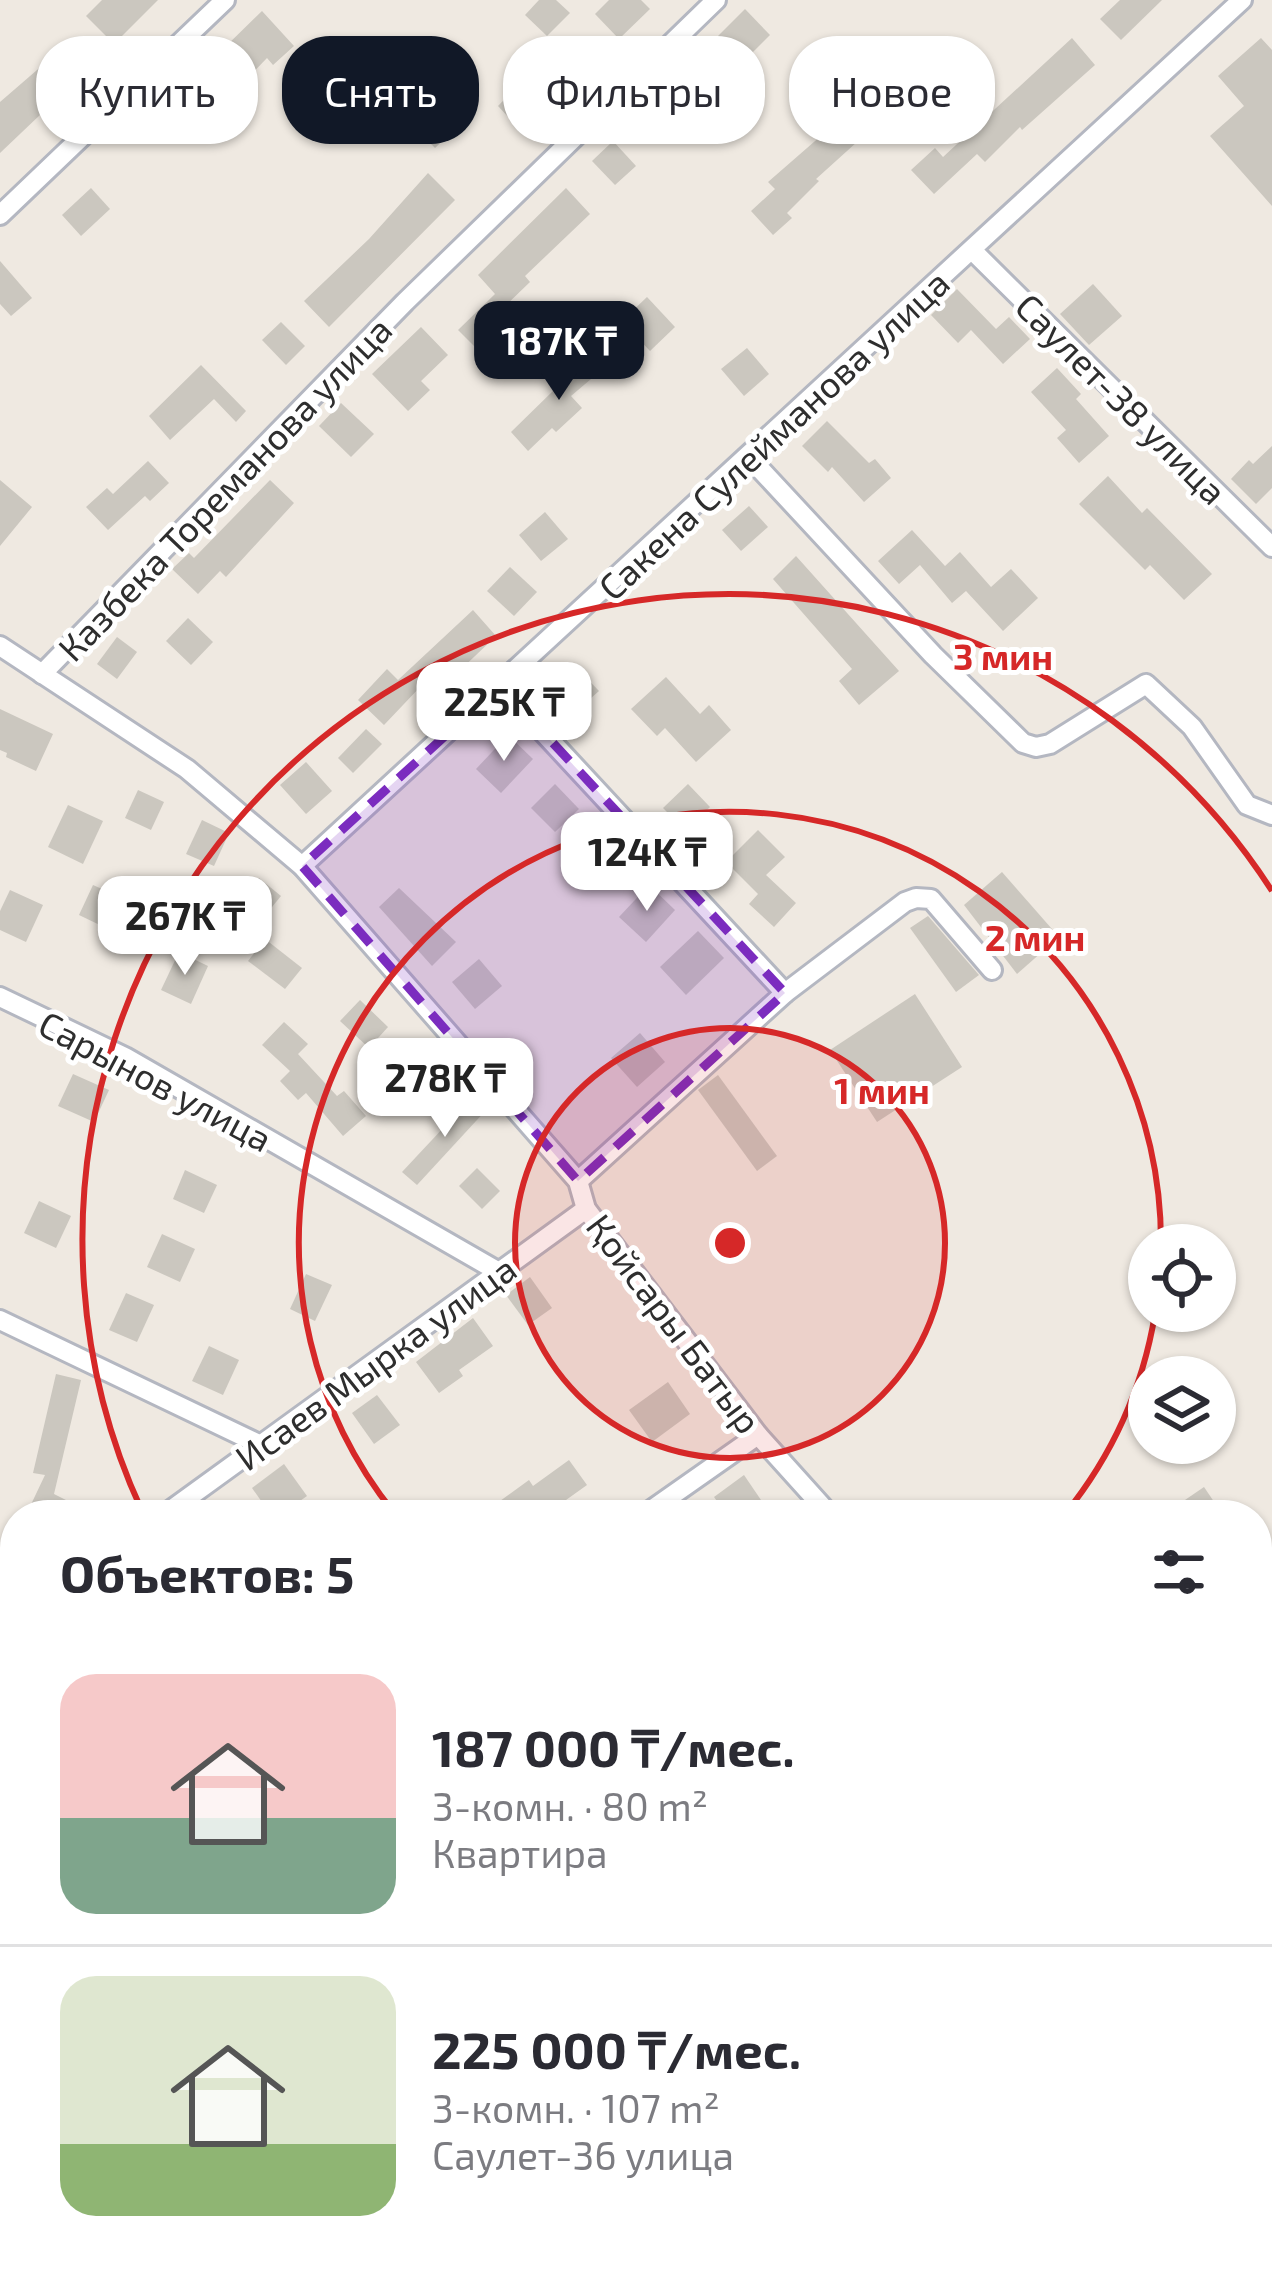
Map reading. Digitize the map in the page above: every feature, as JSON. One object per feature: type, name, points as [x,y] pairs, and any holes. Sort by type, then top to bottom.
[{"type":"street","points":[[0,215],[225,0]]},
{"type":"street","name":"Казбека Тореманова улица","points":[[42,674],[405,302],[716,0]]},
{"type":"street","name":"Сакена Сулейманова улица","points":[[302,866],[1242,0]]},
{"type":"street","name":"Саулет-38 улица","points":[[972,250],[1272,548]]},
{"type":"street","points":[[748,456],[933,655],[1023,743],[1050,744],[1145,684],[1192,727],[1247,805],[1272,814]]},
{"type":"street","name":"Қойсары Батыр","points":[[0,646],[187,769],[302,866],[578,1181],[586,1209],[758,1435],[816,1500]]},
{"type":"street","points":[[500,686],[785,993]]},
{"type":"street","points":[[578,1181],[785,993],[905,902],[931,899],[992,970]]},
{"type":"street","name":"Сарынов улица","points":[[0,997],[125,1057],[500,1271]]},
{"type":"street","name":"Исаев Мырка улица","points":[[185,1500],[586,1209]]},
{"type":"street","points":[[0,1319],[261,1445]]},
{"type":"street","points":[[665,1500],[758,1435]]},
{"type":"highlighted area","points":[[500,686],[785,993],[578,1181],[302,866]]},
{"type":"building","points":[[102,0],[158,0],[122,36],[106,36],[86,16]]},
{"type":"building","points":[[539,0],[556,0],[570,13],[547,36],[525,15]]},
{"type":"building","points":[[609,0],[641,0],[650,9],[622,36],[616,36],[595,14]]},
{"type":"building","points":[[1120,0],[1162,0],[1121,40],[1100,19]]},
{"type":"building","points":[[745,9],[770,35],[765,40],[765,36],[718,36]]},
{"type":"building","points":[[262,11],[285,36],[282,57],[273,65],[267,58],[258,67],[258,36],[236,36]]},
{"type":"building","points":[[1072,38],[1095,65],[985,162],[977,154],[934,194],[911,170],[935,148],[943,157],[957,144],[995,144],[995,109]]},
{"type":"building","points":[[1261,38],[1272,50],[1272,206],[1210,136],[1244,106],[1218,76]]},
{"type":"building","points":[[36,71],[36,119],[0,153],[0,102]]},
{"type":"building","points":[[616,144],[636,166],[615,185],[592,161]]},
{"type":"building","points":[[812,144],[855,144],[816,179],[819,181],[787,213],[792,218],[773,235],[751,211],[775,189],[768,182]]},
{"type":"building","points":[[428,173],[455,200],[329,327],[304,301]]},
{"type":"building","points":[[91,188],[110,209],[81,236],[62,215]]},
{"type":"building","points":[[566,188],[590,214],[525,276],[530,282],[497,314],[510,328],[483,355],[458,330],[495,294],[478,275]]},
{"type":"building","points":[[0,261],[32,298],[11,316],[0,304]]},
{"type":"building","points":[[1093,284],[1122,316],[1089,345],[1060,314]]},
{"type":"building","points":[[957,289],[996,329],[1009,317],[1030,339],[1003,364],[971,330],[958,343],[931,315]]},
{"type":"building","points":[[647,297],[675,327],[650,351],[622,321]]},
{"type":"building","points":[[281,322],[305,346],[286,365],[262,340]]},
{"type":"building","points":[[421,327],[448,355],[421,381],[430,390],[408,411],[372,374]]},
{"type":"building","points":[[598,347],[611,362],[571,396],[582,408],[528,451],[511,432]]},
{"type":"building","points":[[747,348],[769,374],[744,396],[721,369]]},
{"type":"building","points":[[201,365],[246,411],[236,422],[214,399],[170,440],[149,416]]},
{"type":"building","points":[[1057,368],[1081,394],[1076,399],[1109,436],[1079,463],[1057,438],[1066,430],[1031,392]]},
{"type":"building","points":[[341,403],[374,434],[351,457],[319,426]]},
{"type":"building","points":[[827,421],[891,478],[864,502],[832,467],[828,472],[802,446]]},
{"type":"building","points":[[1272,446],[1272,488],[1256,504],[1231,479]]},
{"type":"building","points":[[148,461],[169,483],[150,501],[145,496],[108,530],[86,507],[107,488],[113,494]]},
{"type":"building","points":[[1108,476],[1142,513],[1147,508],[1212,574],[1184,600],[1150,565],[1145,570],[1079,504]]},
{"type":"building","points":[[0,480],[32,507],[0,546]]},
{"type":"building","points":[[270,480],[294,503],[226,577],[220,571],[198,594],[172,569],[189,553],[194,558]]},
{"type":"building","points":[[749,506],[768,527],[741,551],[722,530]]},
{"type":"building","points":[[545,512],[568,539],[541,561],[519,535]]},
{"type":"building","points":[[912,530],[945,566],[960,552],[991,587],[1011,569],[1038,598],[1003,631],[966,591],[952,603],[920,565],[899,584],[878,561]]},
{"type":"building","points":[[796,556],[899,671],[859,705],[839,681],[852,669],[773,579]]},
{"type":"building","points":[[510,567],[537,592],[514,616],[487,591]]},
{"type":"building","points":[[473,610],[496,636],[433,696],[422,685],[384,725],[358,700],[387,669],[398,680]]},
{"type":"building","points":[[188,618],[213,642],[191,665],[166,641]]},
{"type":"building","points":[[117,637],[137,652],[117,679],[97,664]]},
{"type":"building","points":[[575,666],[599,691],[571,716],[548,691]]},
{"type":"building","points":[[666,677],[700,714],[709,705],[731,730],[696,762],[665,728],[657,736],[631,709]]},
{"type":"building","points":[[0,709],[53,734],[36,771],[0,750]]},
{"type":"building","points":[[366,729],[382,744],[353,773],[338,758]]},
{"type":"building","points":[[508,735],[533,759],[501,793],[476,769]]},
{"type":"building","points":[[306,762],[332,791],[306,814],[280,785]]},
{"type":"building","points":[[555,784],[579,809],[555,832],[531,808]]},
{"type":"building","points":[[688,784],[710,807],[686,831],[663,808]]},
{"type":"building","points":[[138,790],[164,802],[151,830],[125,818]]},
{"type":"building","points":[[68,805],[103,821],[83,864],[48,847]]},
{"type":"building","points":[[202,820],[229,833],[214,866],[186,854]]},
{"type":"building","points":[[758,830],[785,857],[766,875],[796,903],[774,927],[749,904],[758,894],[726,862]]},
{"type":"building","points":[[606,833],[631,857],[606,883],[581,858]]},
{"type":"building","points":[[1002,872],[1059,937],[1017,974],[964,905]]},
{"type":"building","points":[[259,878],[281,896],[263,918],[241,900]]},
{"type":"building","points":[[93,885],[120,897],[106,928],[79,915]]},
{"type":"building","points":[[649,885],[675,910],[646,942],[619,917]]},
{"type":"building","points":[[399,888],[456,942],[432,966],[379,907]]},
{"type":"building","points":[[10,890],[43,905],[26,942],[0,930],[0,911]]},
{"type":"building","points":[[928,916],[979,975],[956,992],[910,928]]},
{"type":"building","points":[[698,931],[724,958],[686,995],[660,967]]},
{"type":"building","points":[[265,939],[302,968],[285,989],[248,961]]},
{"type":"building","points":[[179,952],[208,966],[191,1004],[161,990]]},
{"type":"building","points":[[479,959],[502,986],[475,1009],[452,982]]},
{"type":"building","points":[[915,994],[962,1067],[877,1122],[830,1050]]},
{"type":"building","points":[[360,1000],[388,1027],[369,1048],[340,1021]]},
{"type":"building","points":[[284,1022],[308,1044],[298,1054],[337,1096],[344,1091],[366,1116],[343,1136],[306,1093],[298,1100],[280,1081],[290,1071],[262,1045]]},
{"type":"building","points":[[640,1033],[665,1062],[637,1087],[611,1058]]},
{"type":"building","points":[[73,1074],[109,1090],[94,1122],[58,1106]]},
{"type":"building","points":[[718,1075],[777,1156],[757,1171],[698,1090]]},
{"type":"building","points":[[474,1095],[488,1108],[417,1185],[402,1172]]},
{"type":"building","points":[[477,1168],[500,1191],[482,1209],[459,1186]]},
{"type":"building","points":[[185,1170],[217,1185],[204,1213],[173,1199]]},
{"type":"building","points":[[39,1201],[71,1216],[56,1248],[24,1233]]},
{"type":"building","points":[[162,1234],[195,1249],[180,1282],[147,1267]]},
{"type":"building","points":[[306,1274],[332,1285],[315,1321],[290,1309]]},
{"type":"building","points":[[530,1277],[552,1308],[528,1325],[506,1295]]},
{"type":"building","points":[[126,1293],[154,1305],[137,1342],[109,1330]]},
{"type":"building","points":[[473,1318],[493,1346],[459,1370],[463,1376],[439,1393],[416,1362]]},
{"type":"building","points":[[209,1346],[239,1360],[223,1395],[192,1381]]},
{"type":"building","points":[[56,1374],[81,1380],[54,1494],[66,1500],[33,1500],[45,1475],[33,1473]]},
{"type":"building","points":[[668,1382],[690,1414],[652,1442],[629,1410]]},
{"type":"building","points":[[377,1395],[400,1425],[374,1444],[352,1413]]},
{"type":"building","points":[[569,1460],[587,1485],[566,1500],[501,1500],[529,1480],[533,1486]]},
{"type":"building","points":[[284,1464],[307,1496],[260,1500],[252,1488]]},
{"type":"building","points":[[744,1475],[761,1500],[716,1500],[714,1497]]},
{"type":"building","points":[[1204,1487],[1213,1500],[1185,1500]]}]
